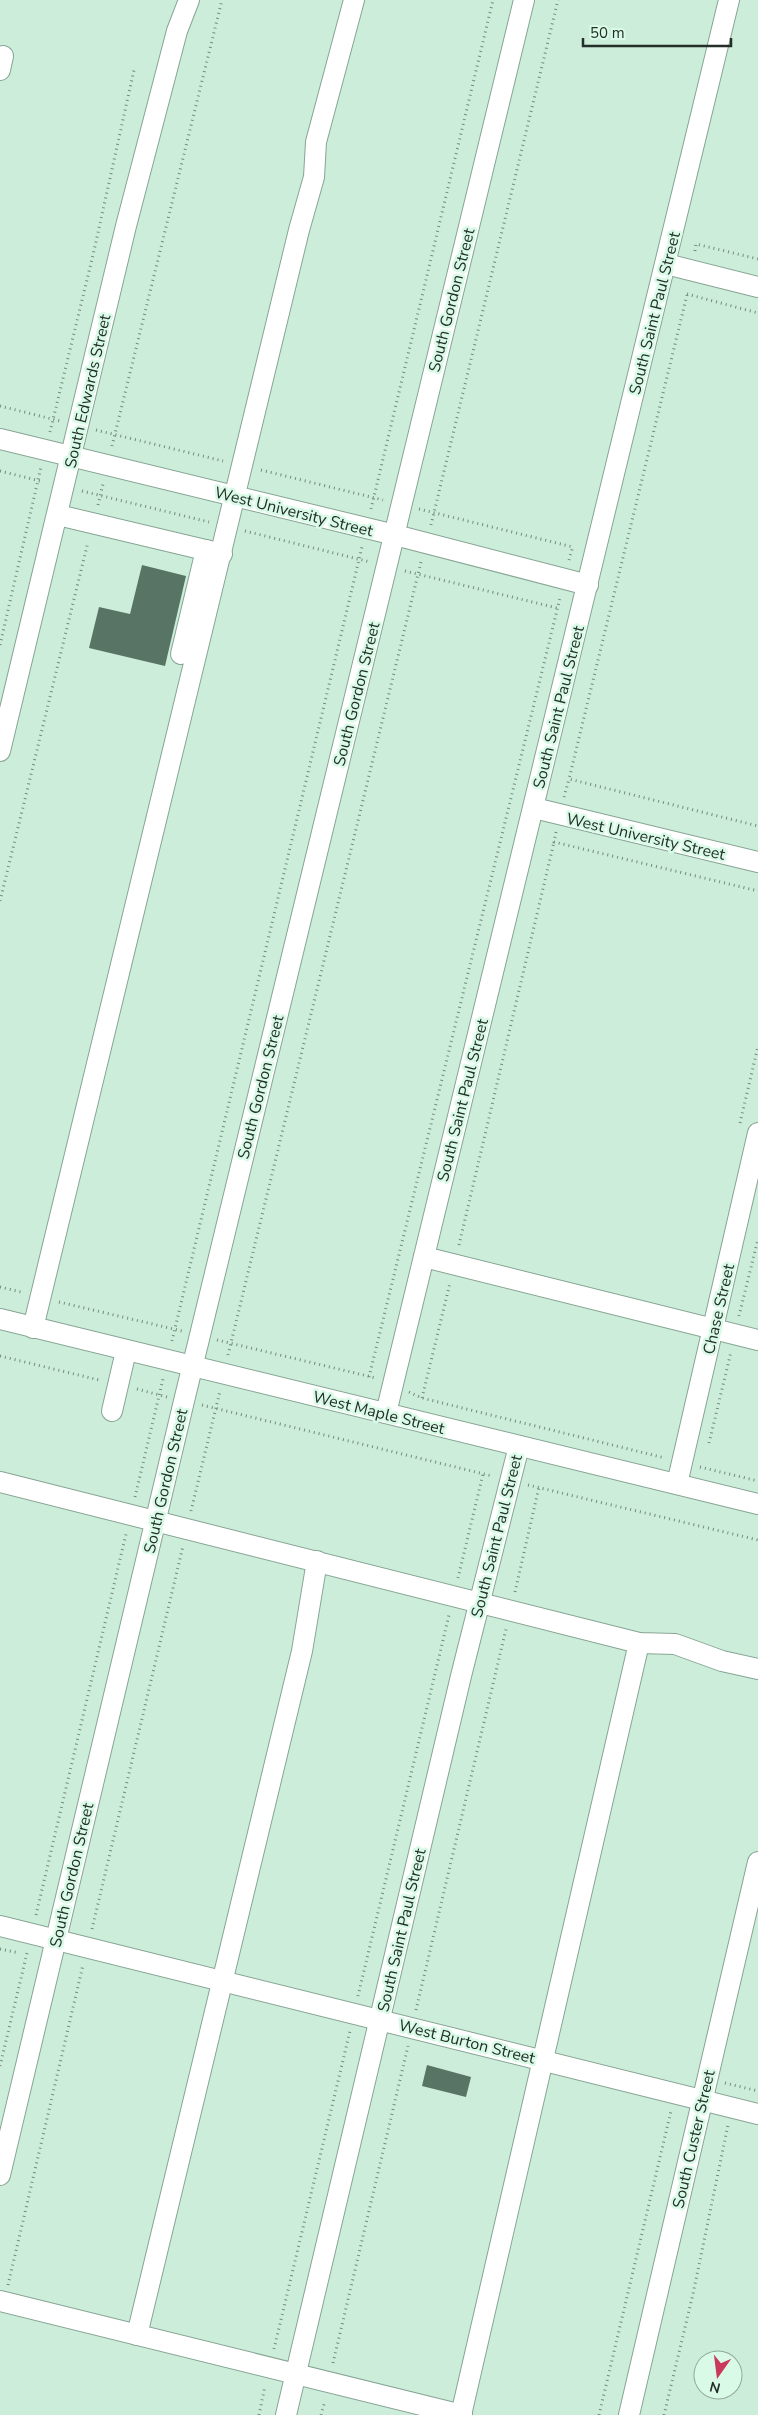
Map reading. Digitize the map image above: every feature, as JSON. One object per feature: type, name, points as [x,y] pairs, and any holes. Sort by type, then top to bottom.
[{"type":"street","points":[[176,31],[178,0]]},
{"type":"street","points":[[176,31],[189,0]]},
{"type":"street","points":[[181,654],[214,552],[228,527],[299,230],[314,177],[316,142],[354,0]]},
{"type":"street","name":"South Gordon Street","points":[[0,2175],[192,1367],[524,0]]},
{"type":"street","name":"South Saint Paul Street","points":[[386,1414],[729,0]]},
{"type":"street","name":"South Edwards Street","points":[[0,752],[126,226],[176,31]]},
{"type":"street","points":[[666,264],[758,287]]},
{"type":"street","name":"West University Street","points":[[0,439],[395,535],[588,585]]},
{"type":"street","points":[[58,516],[214,552]]},
{"type":"street","points":[[33,1328],[214,552]]},
{"type":"street","name":"West University Street","points":[[534,808],[758,862]]},
{"type":"street","name":"Chase Street","points":[[677,1484],[758,1133]]},
{"type":"street","points":[[424,1257],[758,1340]]},
{"type":"street","name":"West Maple Street","points":[[0,1320],[758,1504]]},
{"type":"street","points":[[112,1411],[126,1350]]},
{"type":"street","name":"South Saint Paul Street","points":[[286,2415],[519,1446]]},
{"type":"street","points":[[0,1482],[480,1602],[639,1644],[675,1644],[722,1661],[758,1669]]},
{"type":"street","points":[[137,2335],[302,1651],[317,1561]]},
{"type":"street","points":[[2,2301],[461,2415],[639,1644]]},
{"type":"street","name":"South Custer Street","points":[[629,2415],[758,1862]]},
{"type":"street","name":"West Burton Street","points":[[0,1926],[354,2012],[758,2114]]},
{"type":"path","points":[[0,2066],[493,0]]},
{"type":"path","points":[[2,2301],[224,1374],[558,0]]},
{"type":"path","points":[[0,645],[93,255],[134,70]]},
{"type":"path","points":[[686,295],[569,780],[758,826]]},
{"type":"path","points":[[0,406],[578,548]]},
{"type":"path","points":[[0,471],[557,608]]},
{"type":"path","points":[[369,1377],[572,546]]},
{"type":"path","points":[[422,1398],[554,842]]},
{"type":"path","points":[[0,1356],[758,1540]]},
{"type":"path","points":[[259,2415],[483,1474]]},
{"type":"path","points":[[321,2415],[539,1487]]},
{"type":"path","points":[[664,2415],[693,2294],[736,2086]]},
{"type":"path","points":[[599,2415],[675,2093]]},
{"type":"building","points":[[142,565],[186,576],[165,666],[89,648],[99,607],[130,614]]},
{"type":"building","points":[[427,2065],[471,2077],[466,2097],[422,2086]]}]
